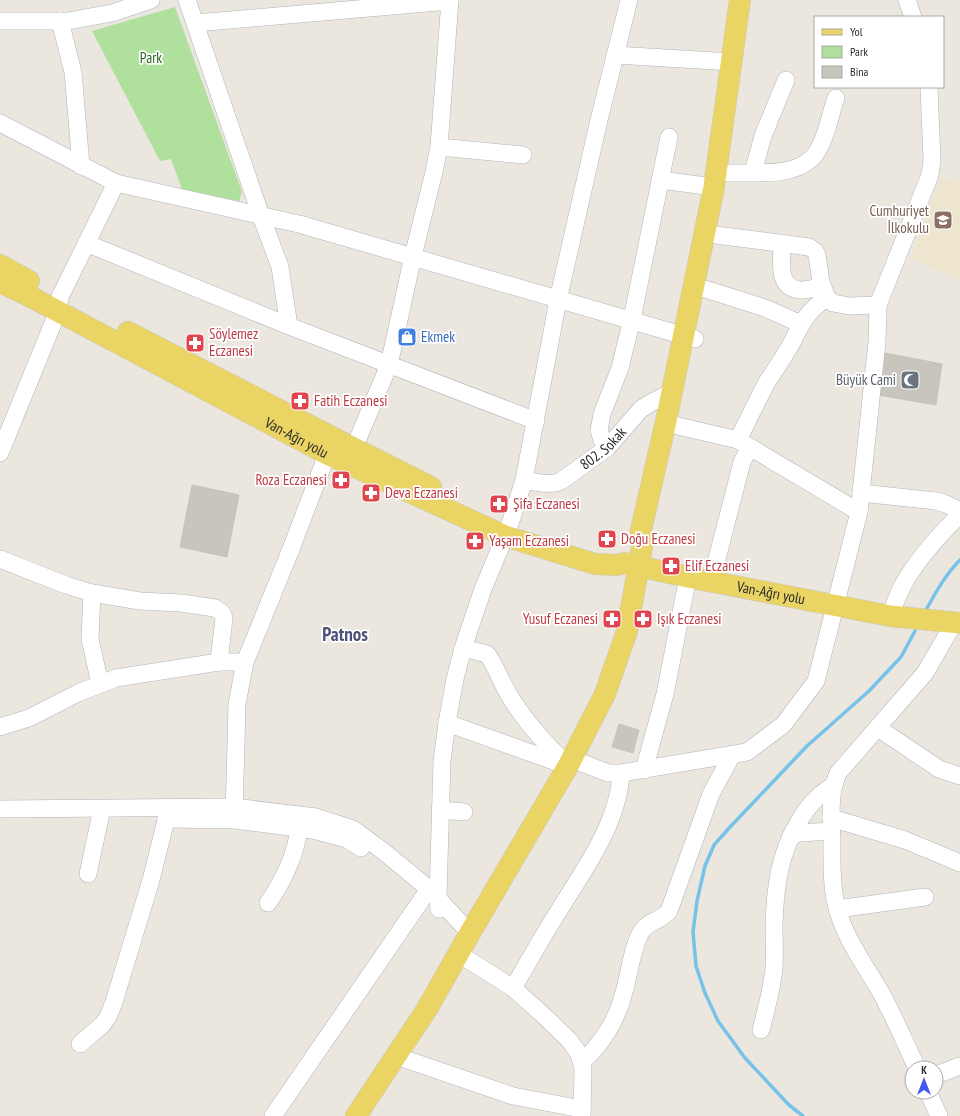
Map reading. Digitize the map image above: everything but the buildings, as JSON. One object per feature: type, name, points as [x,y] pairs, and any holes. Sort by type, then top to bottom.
[{"type":"main road","points":[[672,424],[672,392],[705,289],[716,234],[732,62],[740,0]]},
{"type":"main road","points":[[363,1113],[396,1056],[427,1009],[570,762],[605,694],[627,632],[635,559],[654,531],[672,424],[721,180],[749,0]]},
{"type":"main road","points":[[0,265],[59,304]]},
{"type":"main road","name":"Van-Ağrı yolu","points":[[0,282],[59,304],[330,446],[507,530],[595,564],[608,565],[635,559],[688,577],[711,582],[890,616],[957,623]]},
{"type":"main road","points":[[330,446],[354,448],[507,530]]},
{"type":"street","points":[[0,21],[60,21],[112,13],[151,0]]},
{"type":"street","points":[[187,0],[280,267],[289,326]]},
{"type":"street","points":[[273,1116],[432,898],[440,810],[442,761],[455,680],[463,648],[483,589],[507,530],[524,480],[558,300],[599,120],[629,0]]},
{"type":"street","points":[[907,0],[913,16]]},
{"type":"street","points":[[195,23],[450,1],[439,147],[434,172],[412,256],[389,365],[354,448]]},
{"type":"street","points":[[60,21],[73,72],[81,166]]},
{"type":"street","points":[[615,55],[732,62]]},
{"type":"street","points":[[753,172],[763,136],[786,80]]},
{"type":"street","points":[[447,723],[608,773],[644,770],[747,752],[784,725],[816,681],[859,512],[877,342],[878,305],[930,175],[932,160],[929,88]]},
{"type":"street","points":[[660,180],[721,180],[753,172],[788,171],[798,168],[808,161],[818,150],[836,98]]},
{"type":"street","points":[[0,124],[116,183],[299,224],[558,300],[632,319],[689,337]]},
{"type":"street","points":[[607,448],[602,440],[599,430],[602,414],[620,368],[632,319],[669,137]]},
{"type":"street","points":[[439,147],[523,155]]},
{"type":"street","points":[[0,453],[59,304],[86,242],[116,183]]},
{"type":"street","points":[[716,234],[805,246],[815,251],[818,258],[824,293],[833,303],[849,306],[878,305]]},
{"type":"street","points":[[86,242],[289,326],[536,421]]},
{"type":"street","points":[[782,243],[782,272],[784,281],[788,285],[800,290],[824,293]]},
{"type":"street","points":[[705,289],[765,308],[801,324]]},
{"type":"street","points":[[711,582],[742,462],[744,443],[767,383],[801,324],[824,293]]},
{"type":"street","name":"802. Sokak","points":[[524,480],[557,483],[582,467],[607,448],[641,409],[672,392]]},
{"type":"street","points":[[672,424],[744,443],[859,512]]},
{"type":"street","points":[[234,814],[237,704],[245,662],[330,446]]},
{"type":"street","points":[[861,493],[936,501],[946,504],[960,512]]},
{"type":"street","points":[[890,616],[903,586],[918,562],[936,539],[960,515]]},
{"type":"street","points":[[0,559],[66,585],[92,593],[133,600],[181,603],[215,608],[219,610],[224,618],[219,662]]},
{"type":"street","points":[[644,770],[665,694],[688,577]]},
{"type":"street","points":[[92,593],[90,638],[100,684]]},
{"type":"street","points":[[913,1060],[881,993],[841,923],[837,909],[833,878],[830,802],[832,786],[838,773],[924,673],[957,623]]},
{"type":"street","points":[[463,648],[487,654],[508,694],[544,743],[570,762]]},
{"type":"street","points":[[5,726],[29,718],[78,693],[116,678],[219,662],[245,662]]},
{"type":"street","points":[[878,728],[939,769],[960,776]]},
{"type":"street","points":[[582,1062],[592,1053],[620,1006],[634,951],[644,928],[663,917],[669,911],[711,794],[732,755]]},
{"type":"street","points":[[513,988],[604,834],[619,796],[621,773]]},
{"type":"street","points":[[761,1030],[770,995],[774,968],[775,902],[780,866],[791,836],[808,806],[821,793],[832,786]]},
{"type":"street","points":[[0,810],[316,817],[353,829],[383,851],[470,933]]},
{"type":"street","points":[[440,810],[464,812]]},
{"type":"street","points":[[0,820],[100,818],[168,814]]},
{"type":"street","points":[[80,1044],[102,1026],[108,1017],[114,1002],[151,880],[168,814]]},
{"type":"street","points":[[234,814],[313,830],[347,839],[432,898]]},
{"type":"street","points":[[88,874],[100,818]]},
{"type":"street","points":[[791,836],[831,824],[905,840],[960,863]]},
{"type":"street","points":[[268,903],[279,888],[292,857],[298,841],[299,828]]},
{"type":"street","points":[[837,909],[925,898]]},
{"type":"street","points":[[396,1056],[513,1096],[582,1113],[582,1062],[579,1054],[569,1040],[513,988],[459,954]]},
{"type":"street","points":[[944,1072],[960,1066]]},
{"type":"street","points":[[932,1100],[939,1116]]},
{"type":"shaded area","name":"Cumhuriyet İlkokulu","points":[[941,178],[960,182],[960,279],[911,259]]},
{"type":"green space","name":"Park","points":[[175,7],[242,192],[239,201],[182,189],[171,159],[160,161],[92,31]]},
{"type":"waterway","points":[[926,610],[945,578],[960,560]]},
{"type":"waterway","points":[[803,1116],[789,1105],[745,1058],[718,1021],[705,993],[696,966],[693,932],[697,901],[705,866],[714,845],[807,746],[869,691],[901,657],[915,631]]},
{"type":"place","name":"Cumhuriyet İlkokulu","points":[[943,220]]},
{"type":"place","name":"Ekmek","points":[[407,337]]},
{"type":"place","name":"Söylemez Eczanesi","points":[[195,343]]},
{"type":"place","name":"Büyük Cami","points":[[910,380]]},
{"type":"place","name":"Fatih Eczanesi","points":[[300,401]]},
{"type":"place","name":"Roza Eczanesi","points":[[341,480]]},
{"type":"place","name":"Deva Eczanesi","points":[[371,493]]},
{"type":"place","name":"Şifa Eczanesi","points":[[499,504]]},
{"type":"place","name":"Doğu Eczanesi","points":[[607,539]]},
{"type":"place","name":"Yaşam Eczanesi","points":[[475,541]]},
{"type":"place","name":"Elif Eczanesi","points":[[671,566]]},
{"type":"place","name":"Yusuf Eczanesi","points":[[612,619]]},
{"type":"place","name":"Işık Eczanesi","points":[[643,619]]},
{"type":"district","name":"Patnos","points":[[345,634]]}]
